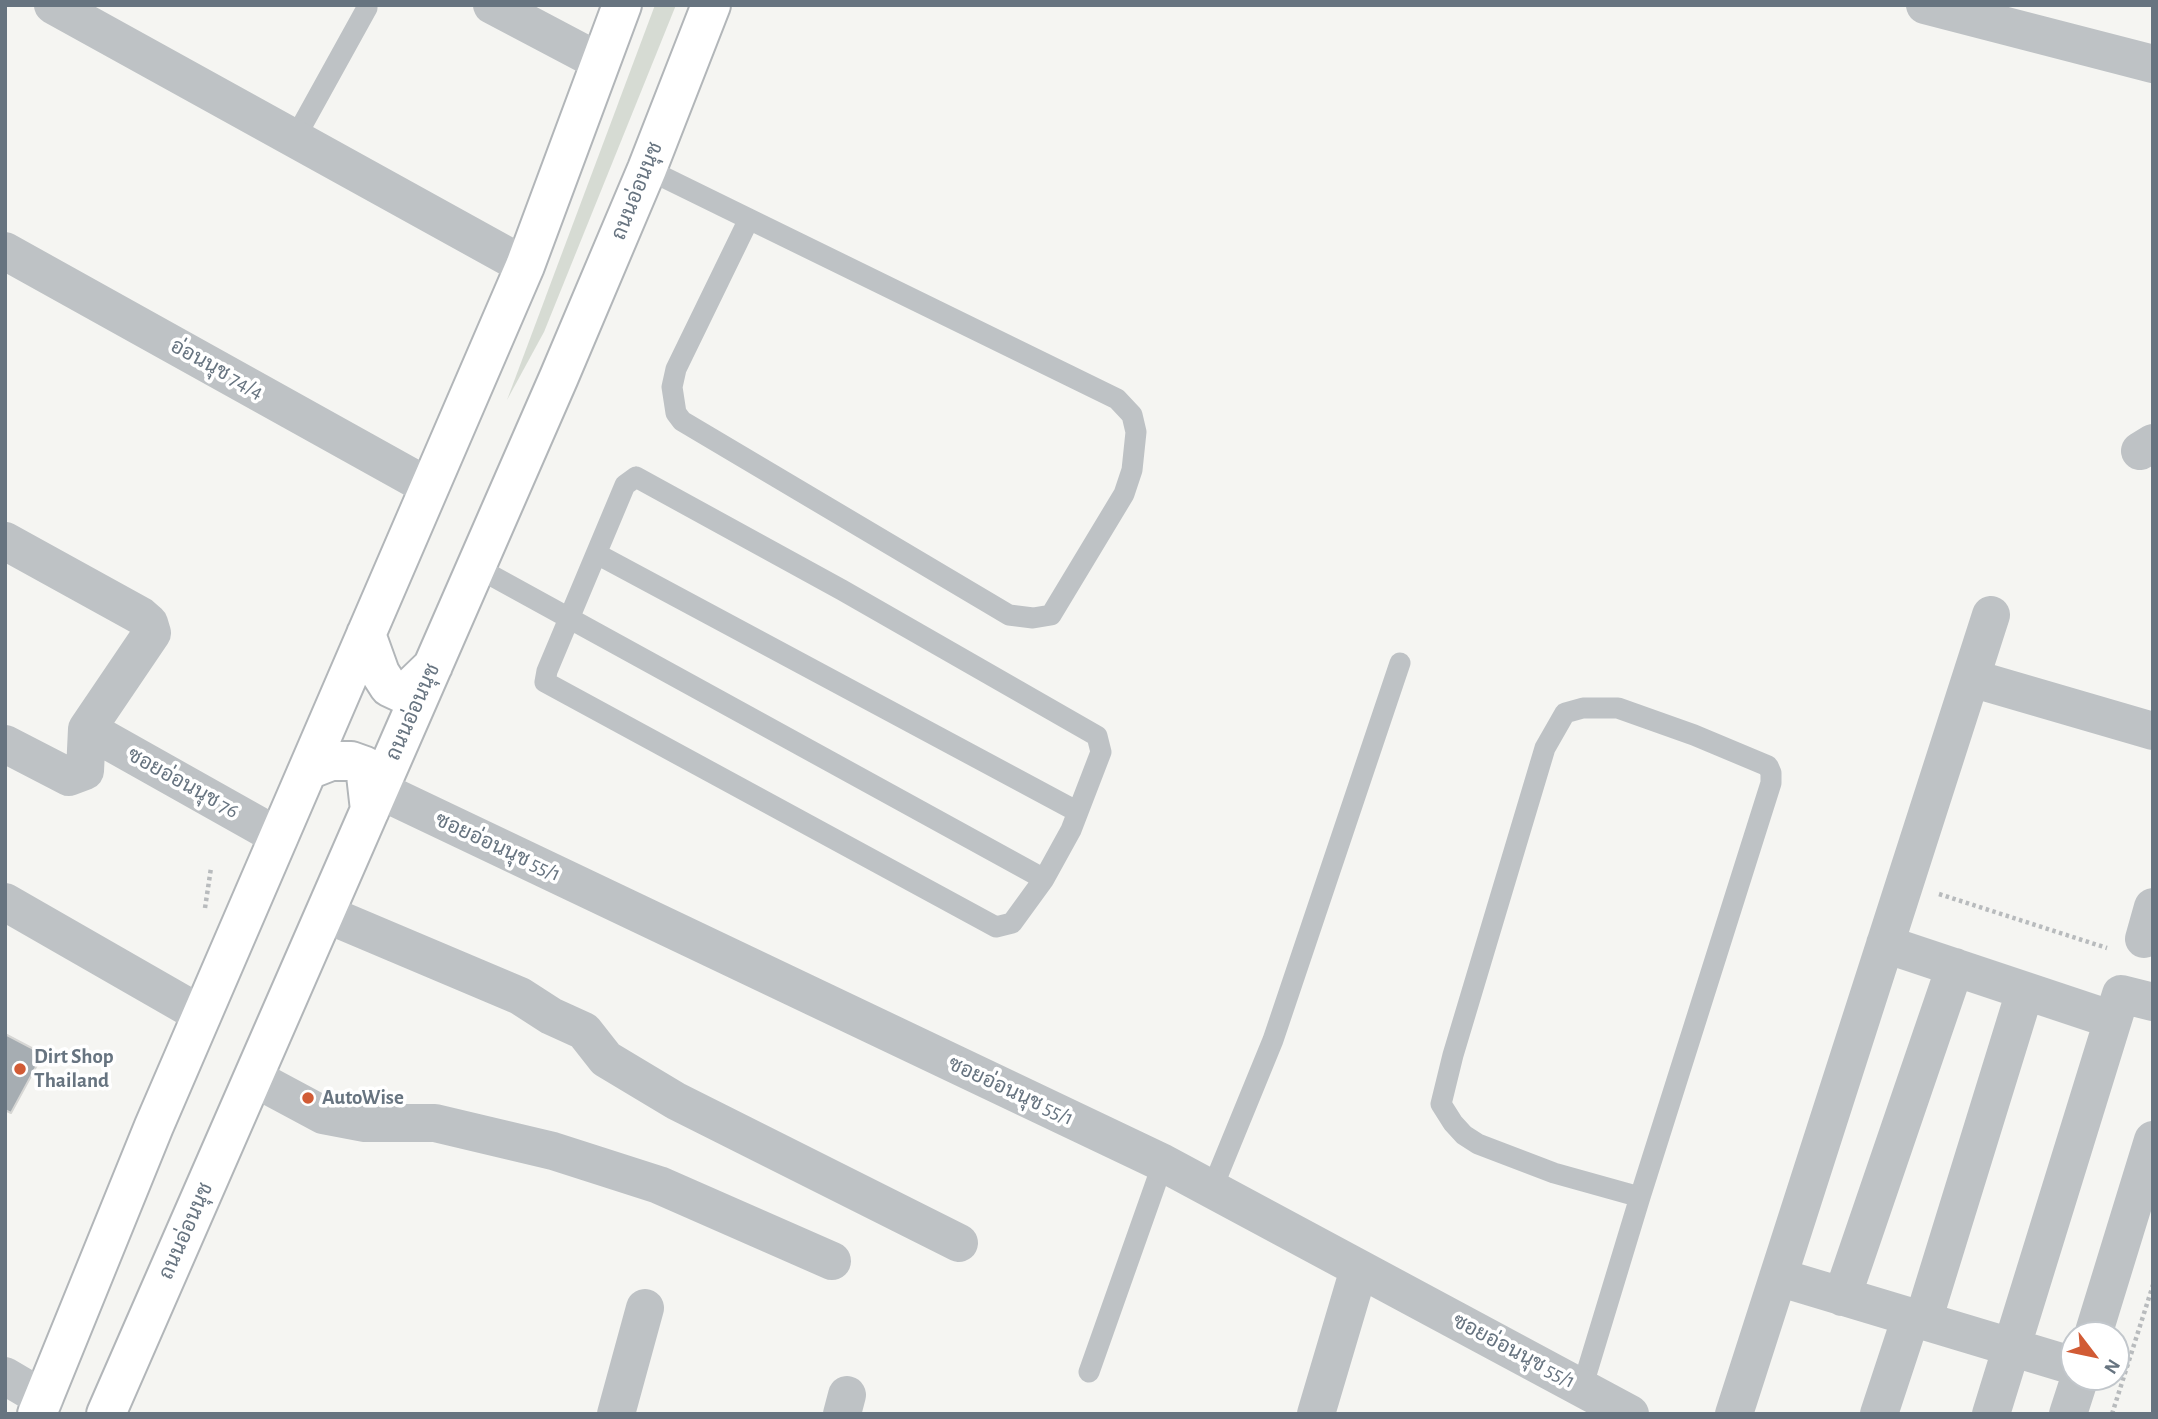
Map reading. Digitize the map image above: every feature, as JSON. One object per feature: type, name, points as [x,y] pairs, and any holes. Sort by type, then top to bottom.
[{"type":"main road","points":[[40,1406],[154,1126],[525,266],[622,5]]},
{"type":"main road","name":"ถนนอ่อนนุช","points":[[106,1414],[326,914],[647,169],[711,5]]},
{"type":"main road","points":[[366,634],[380,673],[389,687],[404,694],[434,664]]},
{"type":"main road","points":[[308,770],[331,761],[351,761],[365,766],[375,800]]},
{"type":"street","points":[[53,5],[525,266]]},
{"type":"street","points":[[492,5],[600,62]]},
{"type":"street","points":[[1925,5],[2153,64]]},
{"type":"street","name":"อ่อนนุช 74/4","points":[[5,251],[429,487]]},
{"type":"street","points":[[5,541],[141,616],[152,633],[87,729],[85,771],[75,776],[64,775],[5,744]]},
{"type":"street","points":[[1734,1414],[1991,615]]},
{"type":"street","points":[[1971,678],[2153,731]]},
{"type":"street","name":"ซอยอ่อนนุช 76","points":[[87,729],[279,837]]},
{"type":"street","name":"ซอยอ่อนนุช 55/1","points":[[375,800],[1163,1163],[1630,1414]]},
{"type":"street","points":[[5,902],[202,1014]]},
{"type":"street","points":[[326,914],[520,996],[551,1016],[584,1031],[607,1059],[676,1101],[959,1243]]},
{"type":"street","points":[[1885,944],[2113,1020]]},
{"type":"street","points":[[1842,1297],[1955,967]]},
{"type":"street","points":[[1879,1414],[1917,1319],[2025,990]]},
{"type":"street","points":[[1991,1414],[2121,994],[2153,1002]]},
{"type":"street","points":[[254,1078],[323,1115],[365,1123],[435,1122],[553,1151],[659,1185],[832,1261]]},
{"type":"street","points":[[2097,1321],[2153,1140]]},
{"type":"street","points":[[1316,1414],[1359,1269]]},
{"type":"street","points":[[1778,1277],[2060,1362]]},
{"type":"street","points":[[616,1414],[645,1308]]},
{"type":"street","points":[[5,1376],[40,1406]]},
{"type":"street","points":[[2068,1414],[2075,1391]]},
{"type":"lane","points":[[294,140],[367,8]]},
{"type":"lane","points":[[647,169],[1117,399],[1132,415],[1136,432],[1132,470],[1124,494],[1051,615],[1033,618],[1009,615],[682,421],[676,413],[672,387],[676,369],[749,219]]},
{"type":"lane","points":[[636,477],[842,590],[1097,736],[1101,752],[1071,830],[1044,879],[1012,923],[996,927],[544,680],[570,620],[625,485],[636,477]]},
{"type":"lane","points":[[597,555],[1078,812]]},
{"type":"lane","points":[[476,567],[1044,879]]},
{"type":"lane","points":[[1212,1189],[1273,1040],[1400,663]]},
{"type":"lane","points":[[1582,1388],[1771,783],[1768,766],[1694,735],[1618,708],[1583,708],[1565,713],[1545,748],[1457,1041],[1441,1104],[1453,1124],[1478,1144],[1554,1173],[1640,1196]]},
{"type":"lane","points":[[1089,1372],[1163,1163]]},
{"type":"path","points":[[204,917],[211,868]]},
{"type":"path","points":[[1905,883],[2137,932]]},
{"type":"path","points":[[2112,1414],[2153,1285]]},
{"type":"shaded area","points":[[655,5],[676,5],[544,332],[507,400]]},
{"type":"building","name":"Dirt Shop Thailand","points":[[5,1034],[43,1054],[11,1113],[5,1110]]},
{"type":"place","name":"Dirt Shop Thailand","points":[[20,1069]]},
{"type":"place","name":"AutoWise","points":[[308,1098]]}]
